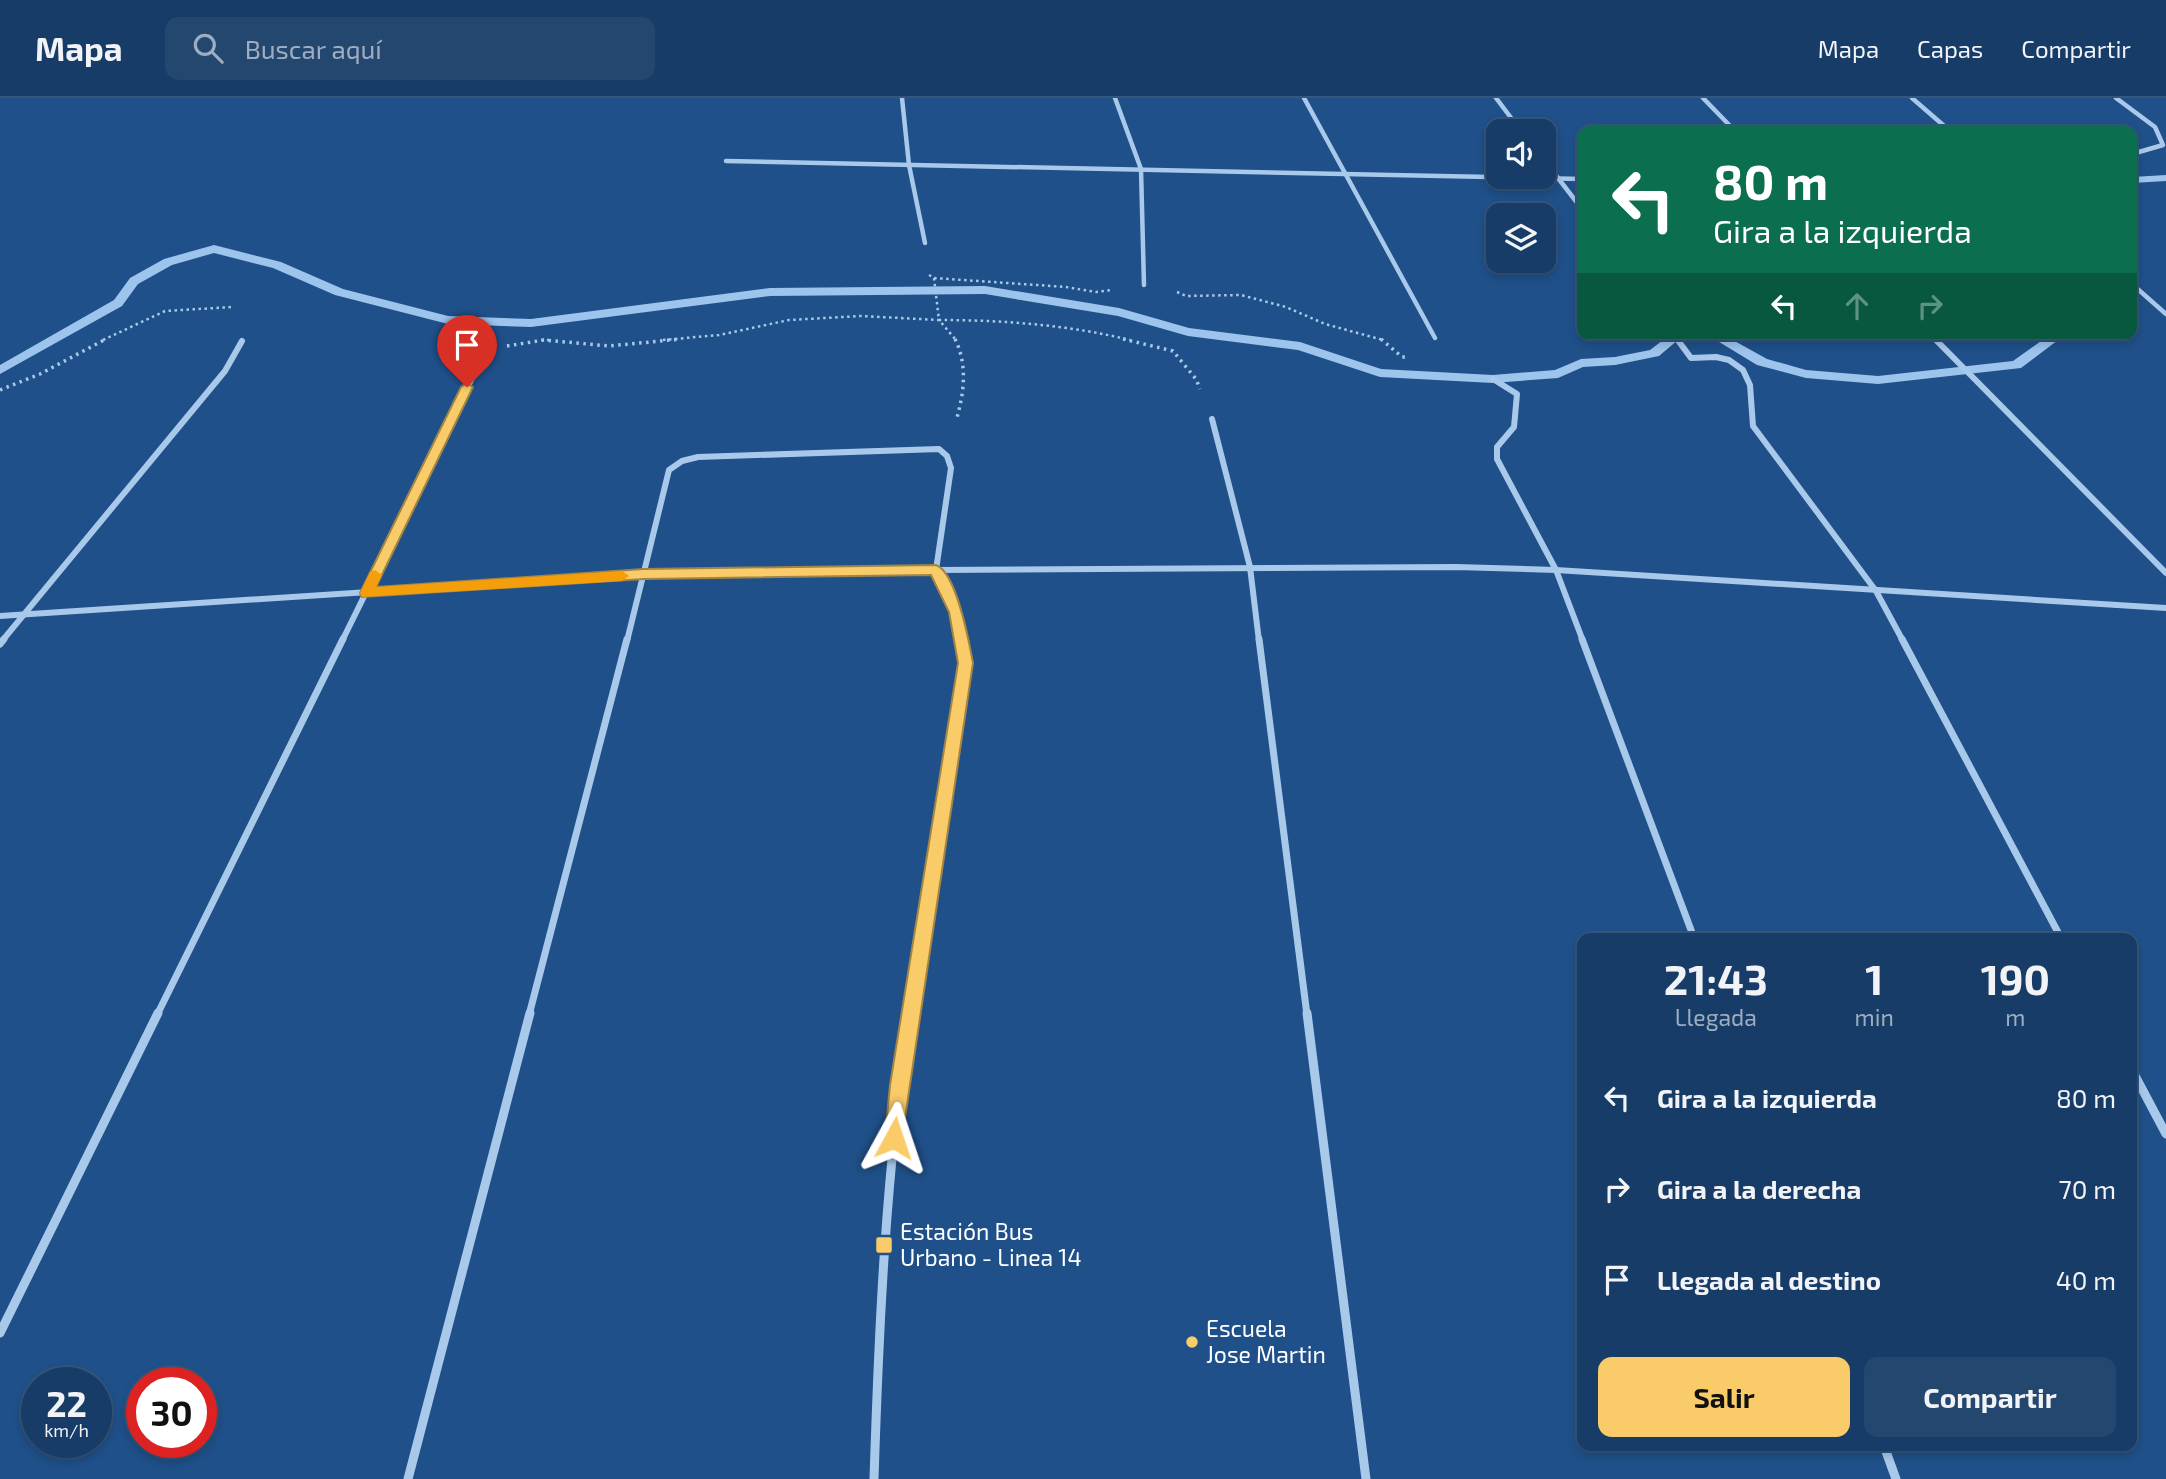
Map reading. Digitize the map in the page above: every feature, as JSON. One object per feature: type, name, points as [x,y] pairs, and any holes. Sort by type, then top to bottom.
[{"type":"street","points":[[902,98],[909,165],[925,243]]},
{"type":"street","points":[[1115,98],[1141,169],[1144,285]]},
{"type":"street","points":[[1304,98],[1435,338]]},
{"type":"street","points":[[1496,98],[1512,119]]},
{"type":"street","points":[[1703,98],[1730,126]]},
{"type":"street","points":[[1912,98],[1944,126]]},
{"type":"street","points":[[2116,98],[2155,127],[2164,145],[2137,153]]},
{"type":"street","points":[[726,161],[1577,179]]},
{"type":"street","points":[[1556,176],[1577,203]]},
{"type":"street","points":[[2137,288],[2166,314]]},
{"type":"street","points":[[1678,340],[1691,358],[1716,357],[1730,360],[1743,370],[1750,385],[1753,426],[1876,591],[2058,933]]},
{"type":"street","points":[[1936,340],[2166,573]]},
{"type":"street","points":[[0,644],[225,371],[242,341]]},
{"type":"street","points":[[0,1333],[478,364]]},
{"type":"street","points":[[1493,379],[1517,394],[1514,427],[1497,447],[1497,459],[1556,570],[1692,933]]},
{"type":"street","points":[[1212,419],[1250,568],[1366,1479]]},
{"type":"street","points":[[408,1479],[669,470],[682,461],[698,457],[939,449],[947,456],[951,468],[936,570],[956,612],[966,663],[899,1085],[880,1288],[874,1479]]},
{"type":"street","points":[[0,616],[644,574],[1250,568],[1556,570],[2166,608]]},
{"type":"street","points":[[2137,1079],[2166,1134]]},
{"type":"street","points":[[1886,1451],[1896,1479]]},
{"type":"path","points":[[925,243],[921,264],[924,273],[934,278],[1066,287],[1096,292],[1160,285],[1186,296],[1241,295],[1286,307],[1325,324],[1380,338],[1402,357],[1434,356],[1435,338]]},
{"type":"path","points":[[934,278],[939,320],[956,341],[964,384],[957,419],[939,449]]},
{"type":"path","points":[[0,390],[40,374],[95,344],[165,312],[234,307],[249,314],[242,341]]},
{"type":"path","points":[[478,364],[500,348],[544,340],[609,346],[719,335],[789,320],[861,316],[978,320],[1096,332],[1173,351],[1196,379],[1212,419]]},
{"type":"waterway","points":[[2137,180],[2166,178]]},
{"type":"waterway","points":[[0,370],[118,303],[134,281],[168,262],[214,249],[277,265],[339,292],[448,320],[531,323],[770,292],[985,290],[1119,312],[1188,332],[1300,346],[1380,373],[1493,379],[1558,374],[1581,363],[1615,361],[1654,353],[1671,340]]},
{"type":"waterway","points":[[1723,340],[1762,362],[1806,374],[1878,380],[2016,365],[2051,340]]},
{"type":"slow traffic","points":[[375,575],[367,593],[622,576]]},
{"type":"place","name":"Estación Bus Urbano - Linea 14","points":[[884,1245]]},
{"type":"place","name":"Escuela Jose Martin","points":[[1192,1342]]},
{"type":"route","points":[[467,387],[367,593],[644,574],[936,570],[956,612],[966,663],[899,1085],[894,1138]]}]
